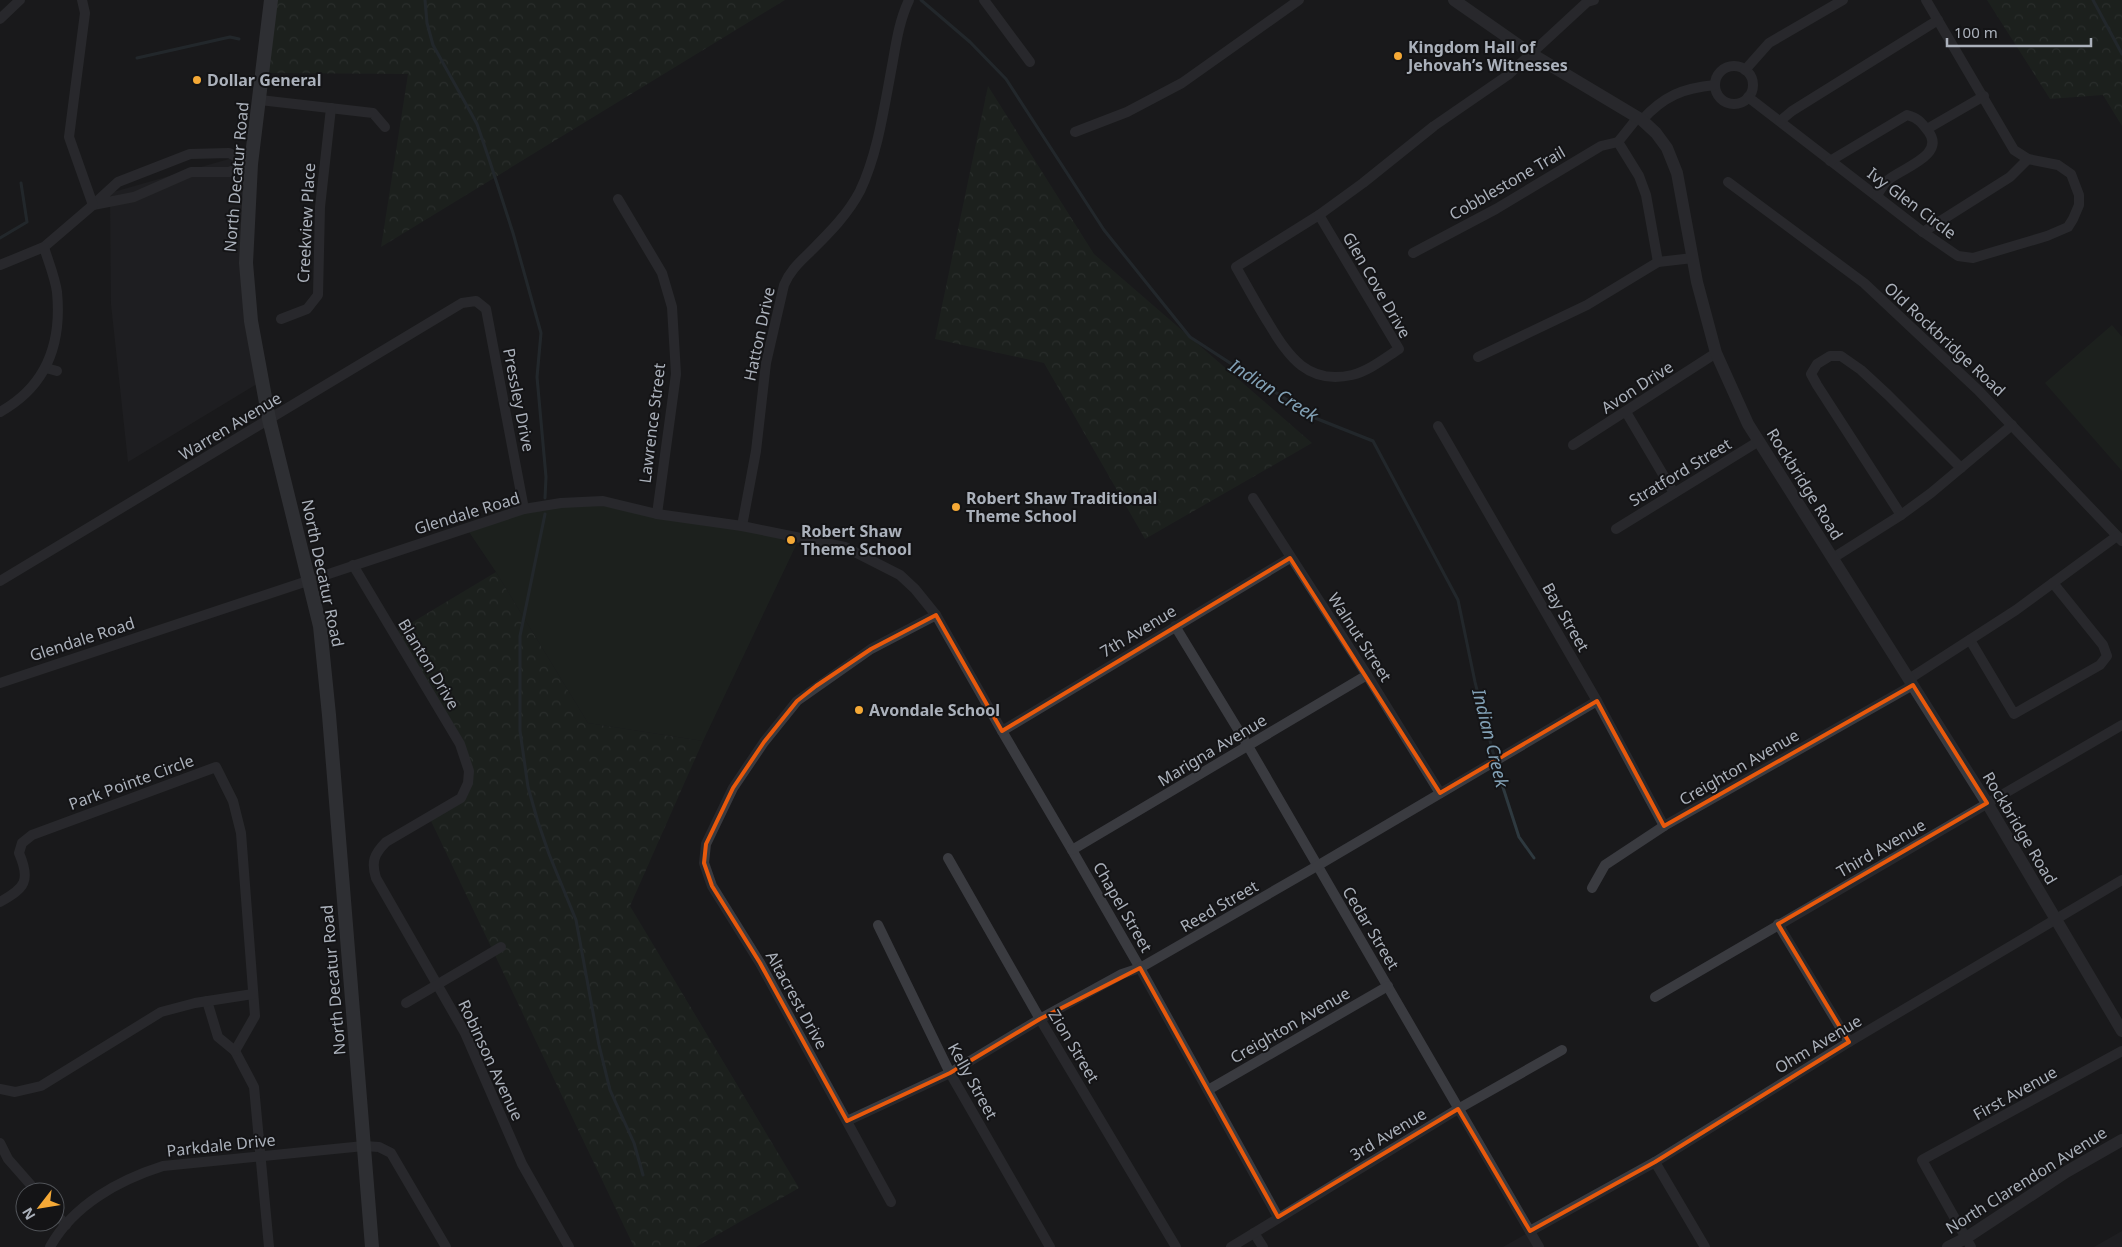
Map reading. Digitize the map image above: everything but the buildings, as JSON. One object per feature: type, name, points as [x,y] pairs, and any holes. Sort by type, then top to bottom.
[{"type":"main road","name":"North Decatur Road","points":[[271,0],[251,164],[246,263],[252,331],[269,420],[320,626],[330,715],[372,1247]]},
{"type":"street","points":[[0,19],[20,0]]},
{"type":"street","points":[[82,0],[85,13],[69,137],[93,205]]},
{"type":"street","name":"Hatton Drive","points":[[742,526],[756,452],[766,363],[784,285],[788,274],[849,210],[860,190],[872,158],[884,113],[899,27],[909,0]]},
{"type":"street","points":[[984,0],[1030,62]]},
{"type":"street","points":[[1075,132],[1127,112],[1182,83],[1213,63],[1267,21],[1299,0]]},
{"type":"street","name":"Rockbridge Road","points":[[1454,0],[1530,53],[1640,119],[1656,133],[1667,148],[1677,173],[1697,282],[1716,353],[1748,424],[1987,803],[2122,1031]]},
{"type":"street","points":[[1745,70],[1769,43],[1843,0]]},
{"type":"street","points":[[1923,232],[2010,177],[2028,159],[2014,150],[1926,0]]},
{"type":"street","name":"Glen Cove Drive","points":[[1319,215],[1399,349],[1366,369],[1353,374],[1339,376],[1314,373],[1293,360],[1262,313],[1236,267],[1319,215],[1363,183],[1434,126],[1508,75],[1589,1]]},
{"type":"street","points":[[1780,121],[1792,111],[1938,20]]},
{"type":"street","points":[[1734,66],[1745,70],[1752,80],[1753,86],[1748,97],[1737,103],[1725,101],[1716,91],[1715,85],[1719,74],[1728,67],[1734,66]]},
{"type":"street","points":[[1658,262],[1646,195],[1639,176],[1618,142],[1640,119],[1669,97],[1696,87],[1715,85]]},
{"type":"street","points":[[1927,129],[1984,96]]},
{"type":"street","name":"Ivy Glen Circle","points":[[1748,97],[1923,232],[1958,256],[1974,258],[2047,236],[2068,227],[2079,206],[2079,194],[2071,174],[2058,164],[2028,159]]},
{"type":"street","points":[[260,100],[372,113],[385,127]]},
{"type":"street","name":"Creekview Place","points":[[281,319],[307,309],[318,295],[320,207],[331,108]]},
{"type":"street","points":[[1830,161],[1907,115],[1918,118],[1931,135],[1933,144],[1927,156],[1889,179],[1882,186],[1877,196]]},
{"type":"street","name":"Cobblestone Trail","points":[[1413,253],[1496,209],[1601,146],[1618,142]]},
{"type":"street","points":[[0,265],[44,247],[118,182],[190,154],[230,153],[251,164]]},
{"type":"street","points":[[195,154],[196,172]]},
{"type":"street","points":[[93,205],[134,197],[191,172],[229,172],[251,164]]},
{"type":"street","name":"Old Rockbridge Road","points":[[1728,182],[1864,284],[1978,390],[2120,538]]},
{"type":"street","name":"Lawrence Street","points":[[618,199],[662,273],[672,307],[676,374],[657,514]]},
{"type":"street","points":[[0,412],[16,403],[52,370],[56,340],[57,290],[44,247]]},
{"type":"street","points":[[1478,357],[1587,305],[1658,262],[1693,258]]},
{"type":"street","name":"Warren Avenue","points":[[0,581],[462,303],[476,301]]},
{"type":"street","name":"Pressley Drive","points":[[476,301],[486,310],[524,510]]},
{"type":"street","name":"Avon Drive","points":[[1573,446],[1716,353]]},
{"type":"street","points":[[1901,515],[1817,385],[1812,374],[1817,364],[1830,356],[1841,356],[1861,370],[1961,468]]},
{"type":"street","points":[[1626,412],[1674,493]]},
{"type":"street","points":[[1833,558],[1901,515],[2012,425]]},
{"type":"street","name":"Bay Street","points":[[1438,426],[1597,700],[1664,826]]},
{"type":"street","name":"Stratford Street","points":[[1616,529],[1759,441]]},
{"type":"street","name":"Walnut Street","points":[[1253,498],[1367,675],[1440,793]]},
{"type":"street","name":"Glendale Road","points":[[0,682],[524,510],[561,503],[603,501],[657,514],[742,526],[845,547],[900,575],[915,589],[936,615]]},
{"type":"street","name":"Creighton Avenue","points":[[1592,888],[1605,865],[1664,826],[1911,682],[2120,538]]},
{"type":"street","name":"7th Avenue","points":[[1002,731],[1290,558]]},
{"type":"street","name":"Blanton Drive","points":[[352,565],[460,744],[469,771],[468,783],[461,798],[386,842],[377,850],[373,859]]},
{"type":"street","points":[[1970,640],[2014,714],[2100,665],[2107,656],[2103,644],[2053,583]]},
{"type":"street","name":"Chapel Street","points":[[936,615],[1140,968],[1278,1218]]},
{"type":"street","name":"Altacrest Drive","points":[[891,1202],[760,962],[712,886],[704,863],[706,844],[733,788],[764,742],[797,701],[871,648],[936,615]]},
{"type":"street","name":"Cedar Street","points":[[1175,626],[1248,746],[1539,1247]]},
{"type":"street","name":"Marigna Avenue","points":[[1072,850],[1367,675]]},
{"type":"street","name":"Reed Street","points":[[847,1121],[950,1073],[1040,1018],[1122,974],[1140,968],[1317,866],[1597,700]]},
{"type":"street","name":"Third Avenue","points":[[1654,997],[2122,725]]},
{"type":"street","name":"Park Pointe Circle","points":[[0,902],[20,889],[26,879],[25,868],[19,854],[22,843],[32,835],[216,767],[233,801],[241,833],[255,1016],[235,1051]]},
{"type":"street","name":"Zion Street","points":[[948,858],[1040,1018],[1176,1247]]},
{"type":"street","name":"Robinson Avenue","points":[[373,859],[372,867],[376,878],[465,1033],[522,1164],[569,1247]]},
{"type":"street","name":"Ohm Avenue","points":[[1530,1231],[1655,1162],[1849,1042],[2122,880]]},
{"type":"street","points":[[1778,924],[1849,1042]]},
{"type":"street","name":"Kelly Street","points":[[878,925],[950,1073],[1050,1247]]},
{"type":"street","points":[[406,1004],[501,947]]},
{"type":"street","name":"Creighton Avenue","points":[[1208,1090],[1388,986]]},
{"type":"street","points":[[0,1089],[15,1092],[41,1086],[161,1012],[207,1001],[253,994]]},
{"type":"street","points":[[207,1001],[218,1037],[235,1051],[254,1088],[262,1156],[269,1247]]},
{"type":"street","name":"3rd Avenue","points":[[1231,1247],[1458,1109],[1562,1050]]},
{"type":"street","name":"First Avenue","points":[[1969,1243],[1922,1160],[2122,1051]]},
{"type":"street","name":"North Clarendon Avenue","points":[[1948,1247],[1969,1243],[2066,1172],[2122,1140]]},
{"type":"street","points":[[0,1143],[8,1159],[28,1182]]},
{"type":"street","name":"Parkdale Drive","points":[[50,1247],[66,1225],[106,1191],[133,1176],[163,1166],[364,1146],[379,1148],[391,1153],[446,1247]]},
{"type":"street","points":[[1655,1162],[1705,1247]]},
{"type":"street","points":[[1254,1233],[1263,1247]]},
{"type":"highlighted area","points":[[1290,558],[1440,793],[1597,701],[1664,826],[1913,685],[1987,803],[1778,924],[1849,1042],[1655,1162],[1530,1231],[1458,1109],[1278,1217],[1140,968],[1040,1019],[950,1073],[847,1121],[760,963],[712,886],[704,863],[706,844],[733,788],[764,742],[797,701],[871,649],[936,615],[1002,731]]},
{"type":"shaded area","points":[[250,153],[242,226],[257,384],[128,462],[111,304],[110,193]]},
{"type":"shaded area","points":[[2122,1231],[2122,1247],[2094,1247]]},
{"type":"shaded area","points":[[1526,1234],[1534,1247],[1503,1247]]},
{"type":"green space","points":[[265,0],[785,0],[381,247],[408,74],[258,73]]},
{"type":"green space","points":[[1987,0],[2122,0],[2122,126],[2103,95],[2050,99]]},
{"type":"green space","points":[[988,86],[1094,254],[1312,443],[1145,539],[1044,363],[935,339]]},
{"type":"green space","points":[[2112,325],[2122,337],[2122,471],[2045,383]]},
{"type":"green space","points":[[612,502],[799,539],[703,741],[588,723],[496,572],[465,526],[545,503]]},
{"type":"green space","points":[[496,572],[588,723],[703,741],[630,906],[799,1188],[696,1247],[634,1247],[431,821],[465,790],[464,754],[396,632]]},
{"type":"waterway","points":[[425,0],[427,23],[433,45],[477,124],[513,233],[541,333],[537,377],[546,477],[545,498]]},
{"type":"waterway","name":"Indian Creek","points":[[921,0],[970,42],[1006,79],[1104,230],[1190,337],[1315,418],[1373,441],[1458,600],[1475,682],[1498,772],[1519,837],[1534,858]]},
{"type":"waterway","points":[[2093,0],[2122,54]]},
{"type":"waterway","points":[[137,58],[230,37],[239,39]]},
{"type":"waterway","points":[[0,238],[27,222],[21,183]]},
{"type":"waterway","points":[[545,514],[520,636],[520,731],[528,787],[549,854],[576,920],[599,1045],[610,1090],[634,1143],[643,1175]]},
{"type":"place","name":"Kingdom Hall of Jehovah’s Witnesses","points":[[1398,56]]},
{"type":"place","name":"Dollar General","points":[[197,80]]},
{"type":"place","name":"Robert Shaw Traditional Theme School","points":[[956,507]]},
{"type":"place","name":"Robert Shaw Theme School","points":[[791,540]]},
{"type":"place","name":"Avondale School","points":[[859,710]]}]
